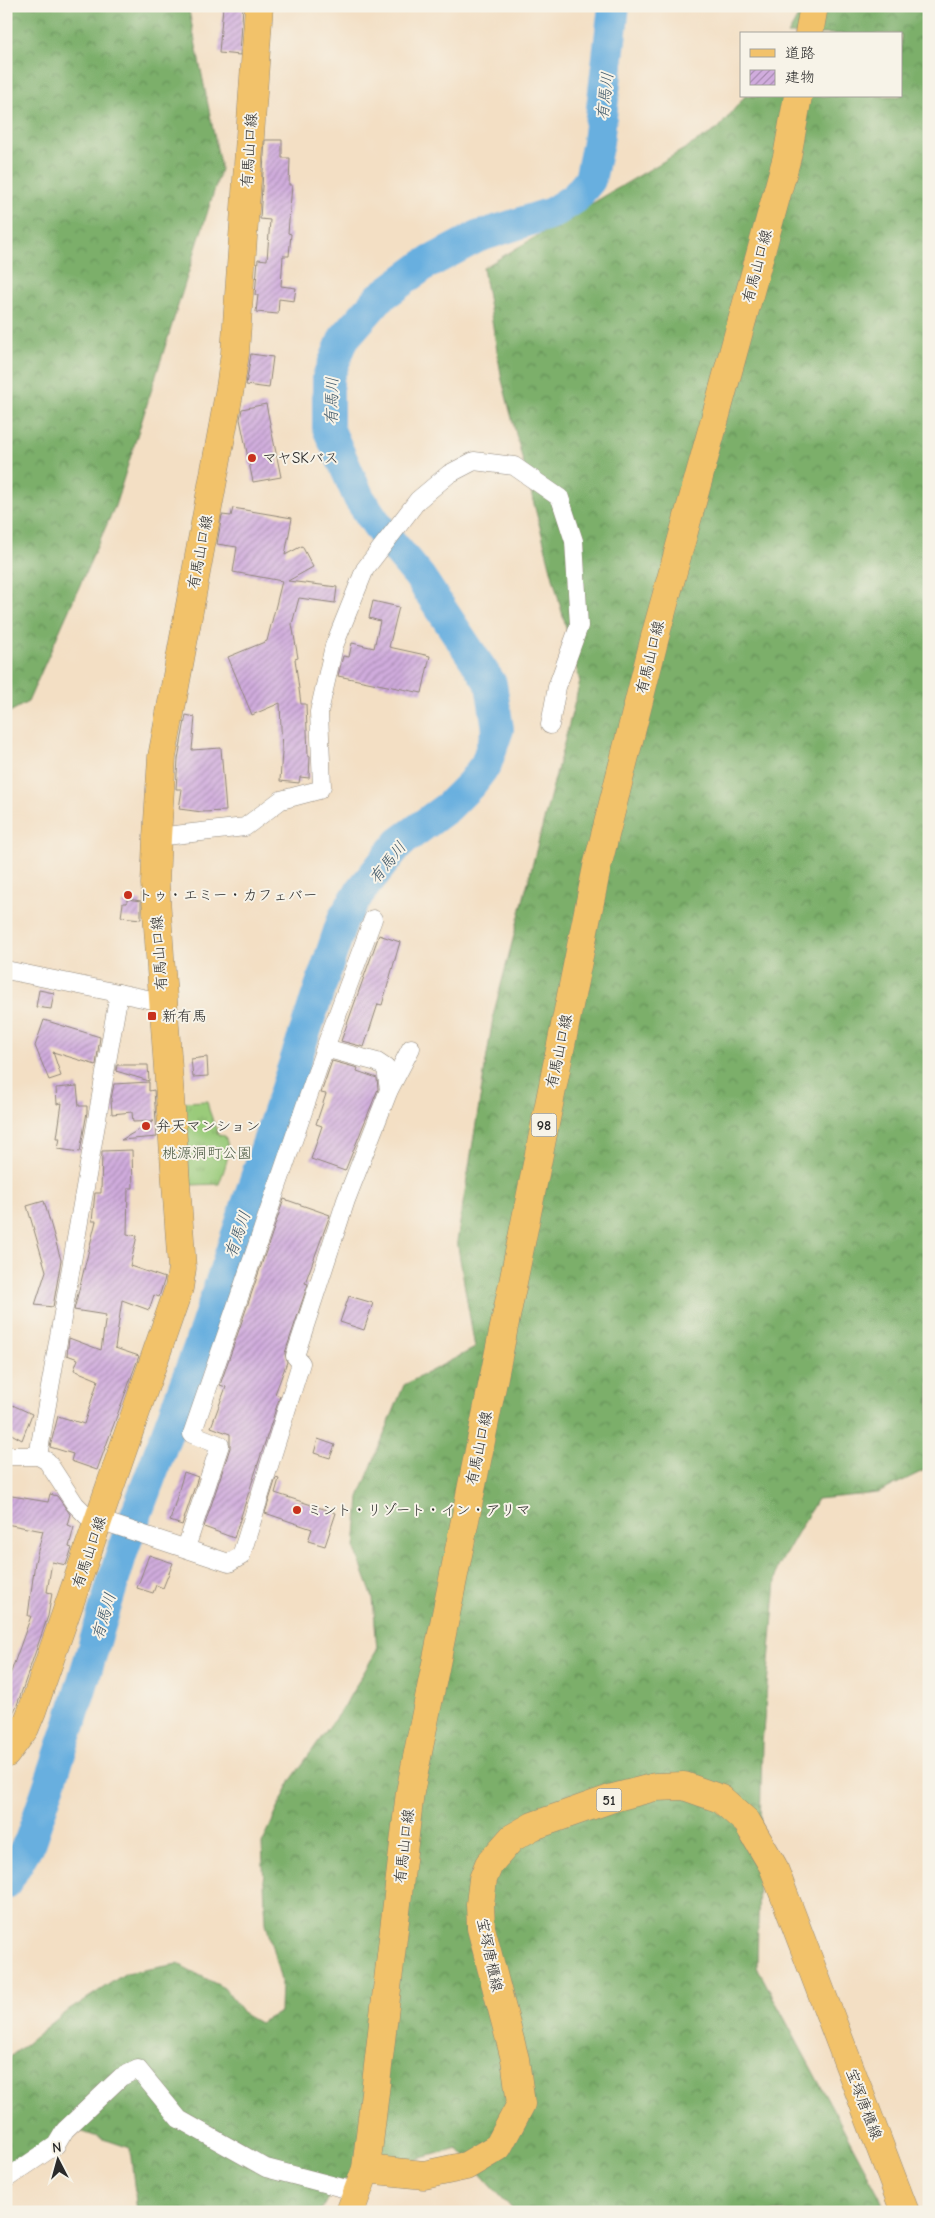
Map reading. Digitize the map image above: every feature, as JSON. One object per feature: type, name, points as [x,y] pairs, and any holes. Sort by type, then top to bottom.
[{"type":"main road","name":"有馬山口線","points":[[6,1754],[25,1728],[106,1522],[174,1304],[182,1268],[155,884],[157,837],[162,757],[235,353],[259,6]]},
{"type":"main road","points":[[809,32],[814,6]]},
{"type":"main road","name":"有馬山口線","points":[[358,2191],[410,1792],[557,1062],[598,867],[656,633],[787,157],[798,98]]},
{"type":"main road","name":"宝塚唐櫃線","points":[[358,2191],[466,2166],[498,2147],[521,2104],[515,2060],[481,1928],[480,1904],[483,1879],[489,1864],[498,1851],[512,1838],[542,1823],[613,1798],[655,1786],[684,1786],[721,1800],[747,1822],[773,1866],[905,2212]]},
{"type":"street","points":[[157,837],[245,827],[281,800],[319,790],[322,786],[319,712],[334,646],[365,569],[418,500],[449,474],[474,461],[514,466],[560,498],[574,541],[579,626],[557,687],[550,725]]},
{"type":"street","points":[[186,1548],[220,1445],[192,1434],[325,1048],[373,919]]},
{"type":"street","points":[[6,970],[162,1002]]},
{"type":"street","points":[[38,1456],[119,993]]},
{"type":"street","points":[[325,1048],[377,1062],[386,1068],[388,1090]]},
{"type":"street","points":[[6,1456],[38,1456],[47,1461],[75,1504],[87,1516],[230,1563],[241,1556],[301,1363],[295,1356],[346,1200],[388,1090],[411,1048]]},
{"type":"street","points":[[6,2179],[56,2145],[65,2130],[121,2077],[138,2069],[179,2119],[266,2168],[358,2191]]},
{"type":"green space","points":[[6,6],[188,6],[221,169],[115,506],[28,702],[6,714]]},
{"type":"green space","points":[[804,6],[929,6],[929,1468],[878,1493],[817,1499],[777,1569],[762,1744],[757,1967],[879,2195],[886,2212],[515,2212],[457,2148],[337,2182],[320,2212],[137,2212],[130,2148],[74,2129],[6,2167],[6,2060],[62,2015],[126,1973],[178,1964],[224,1988],[245,2015],[259,2023],[280,2012],[281,1981],[266,1923],[262,1844],[291,1780],[344,1706],[377,1650],[373,1598],[355,1549],[359,1497],[404,1385],[475,1348],[457,1241],[494,1012],[580,682],[502,380],[483,268],[718,129],[743,98],[902,98],[902,32],[789,32]]},
{"type":"green space","name":"桃源洞町公園","points":[[207,1101],[218,1135],[225,1136],[228,1148],[227,1160],[219,1184],[190,1185],[182,1102]]},
{"type":"building","points":[[223,6],[243,6],[240,55],[219,53]]},
{"type":"building","points":[[265,140],[282,140],[282,158],[290,158],[289,185],[292,185],[288,233],[291,234],[289,256],[283,256],[281,286],[296,288],[294,301],[279,299],[278,314],[256,312],[258,295],[255,295],[258,259],[267,260],[270,220],[260,219]]},
{"type":"building","points":[[251,354],[273,357],[269,388],[246,385]]},
{"type":"building","points":[[266,404],[281,477],[253,482],[240,419],[242,409]]},
{"type":"building","points":[[233,508],[292,518],[285,555],[302,546],[313,567],[288,581],[337,587],[335,603],[299,598],[292,624],[298,658],[295,659],[301,704],[306,704],[308,756],[310,756],[309,778],[300,777],[299,783],[280,781],[282,752],[280,703],[252,715],[228,657],[267,641],[282,581],[233,572],[237,547],[217,544],[222,515],[231,516]]},
{"type":"building","points":[[373,601],[399,607],[389,647],[430,656],[422,693],[338,676],[343,656],[349,657],[352,643],[374,648],[380,621],[369,618]]},
{"type":"building","points":[[186,715],[195,717],[192,750],[221,748],[226,811],[202,812],[179,809],[182,789],[176,789],[178,759]]},
{"type":"building","points":[[127,899],[141,901],[141,919],[121,917],[123,903],[127,903]]},
{"type":"building","points":[[379,935],[400,942],[382,1005],[378,1004],[364,1047],[341,1041]]},
{"type":"building","points":[[39,990],[54,993],[51,1009],[36,1007]]},
{"type":"building","points":[[44,1020],[100,1037],[96,1065],[53,1052],[61,1076],[49,1080],[35,1046]]},
{"type":"building","points":[[207,1057],[208,1076],[193,1077],[191,1059]]},
{"type":"building","points":[[332,1061],[358,1068],[357,1071],[377,1078],[378,1089],[345,1171],[311,1159],[322,1126],[316,1124],[326,1094],[321,1093]]},
{"type":"building","points":[[117,1065],[148,1065],[149,1081],[116,1071]]},
{"type":"building","name":"弁天マンション","points":[[149,1082],[149,1091],[154,1090],[157,1137],[121,1140],[154,1121],[133,1122],[132,1112],[112,1114],[111,1099],[114,1084]]},
{"type":"building","points":[[77,1086],[79,1106],[87,1106],[80,1152],[58,1149],[60,1138],[57,1138],[62,1103],[57,1104],[56,1088]]},
{"type":"building","points":[[132,1150],[133,1188],[128,1188],[127,1234],[137,1236],[130,1266],[165,1278],[159,1297],[154,1295],[149,1310],[122,1300],[115,1348],[139,1356],[97,1470],[71,1461],[73,1454],[50,1447],[58,1416],[84,1424],[98,1380],[74,1370],[78,1359],[67,1355],[69,1338],[101,1350],[106,1315],[74,1310],[96,1221],[92,1221],[95,1193],[101,1193],[102,1151]]},
{"type":"building","points":[[284,1199],[330,1215],[305,1283],[308,1284],[285,1353],[287,1362],[275,1394],[280,1396],[234,1538],[204,1527],[230,1448],[230,1434],[211,1427],[226,1387],[220,1385]]},
{"type":"building","points":[[44,1201],[61,1260],[53,1307],[35,1305],[46,1271],[27,1206]]},
{"type":"building","points":[[349,1296],[373,1303],[364,1330],[340,1322]]},
{"type":"building","points":[[6,1402],[32,1414],[22,1440],[6,1431]]},
{"type":"building","points":[[318,1439],[335,1445],[330,1458],[314,1453]]},
{"type":"building","points":[[184,1472],[198,1477],[182,1525],[170,1521]]},
{"type":"building","name":"ミント・リゾート・イン・アリマ","points":[[276,1478],[279,1479],[275,1493],[336,1513],[325,1546],[308,1541],[312,1529],[265,1513]]},
{"type":"building","points":[[50,1494],[57,1496],[70,1514],[67,1525],[74,1527],[69,1547],[72,1548],[66,1565],[52,1562],[47,1592],[52,1593],[48,1616],[17,1705],[6,1727],[6,1686],[31,1616],[28,1616],[35,1562],[43,1531],[6,1524],[6,1495],[48,1502]]},
{"type":"building","points":[[149,1555],[173,1563],[163,1588],[156,1585],[153,1593],[137,1588]]},
{"type":"waterway","name":"有馬川","points":[[6,1883],[30,1841],[70,1724],[123,1549],[198,1350],[343,919],[359,893],[399,843],[448,807],[471,784],[486,764],[498,729],[491,684],[419,576],[382,532],[359,498],[328,428],[328,377],[344,338],[379,298],[424,265],[477,237],[552,213],[575,198],[590,180],[598,142],[614,6]]},
{"type":"place","name":"マヤSKバス","points":[[252,458]]},
{"type":"place","name":"トゥ・エミー・カフェバー","points":[[128,895]]},
{"type":"place","name":"新有馬","points":[[152,1016]]},
{"type":"place","name":"弁天マンション","points":[[146,1126]]},
{"type":"place","name":"ミント・リゾート・イン・アリマ","points":[[297,1510]]}]
